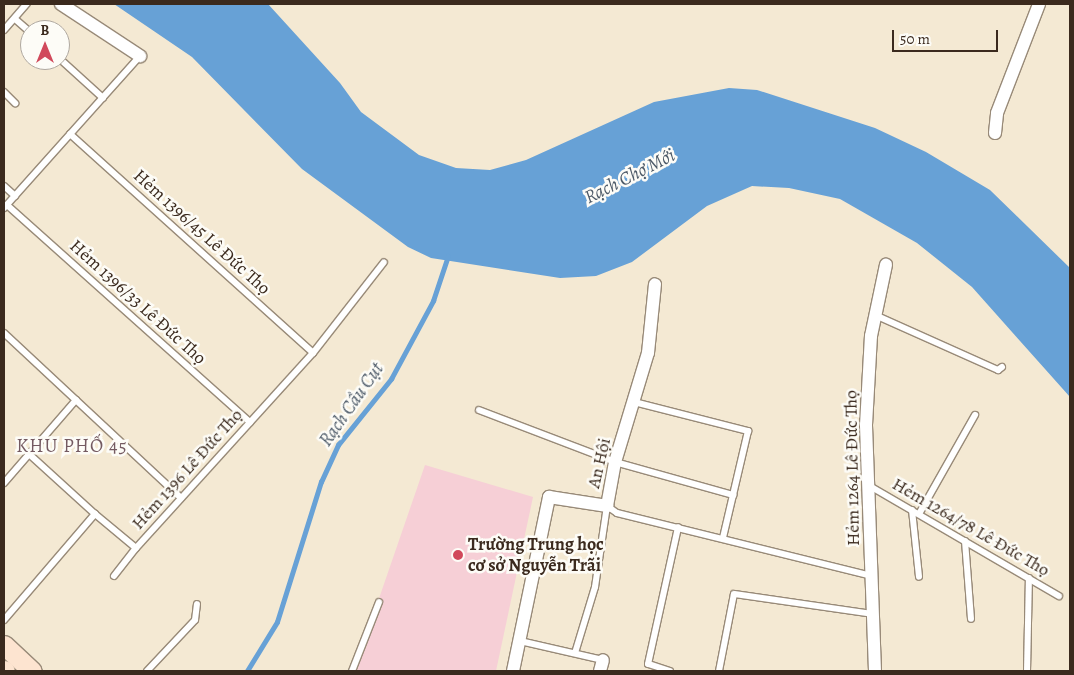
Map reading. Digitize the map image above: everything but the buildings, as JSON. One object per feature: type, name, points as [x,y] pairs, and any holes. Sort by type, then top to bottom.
[{"type":"main road","points":[[4,644],[32,671]]},
{"type":"street","points":[[61,4],[140,56]]},
{"type":"street","points":[[995,133],[997,114],[1039,4]]},
{"type":"street","name":"Hẻm 1264 Lê Đức Thọ","points":[[876,671],[866,424],[871,336],[886,265]]},
{"type":"street","name":"An Hội","points":[[513,671],[549,497],[607,506],[615,462],[648,353],[655,284]]},
{"type":"lane","points":[[4,30],[27,4]]},
{"type":"lane","points":[[15,19],[20,23]]},
{"type":"lane","points":[[5,207],[140,56]]},
{"type":"lane","points":[[70,68],[103,98]]},
{"type":"lane","points":[[4,92],[15,103]]},
{"type":"lane","name":"Hẻm 1396/45 Lê Đức Thọ","points":[[70,134],[313,353]]},
{"type":"lane","points":[[4,186],[15,196]]},
{"type":"lane","name":"Hẻm 1396/33 Lê Đức Thọ","points":[[5,207],[250,422]]},
{"type":"lane","name":"Hẻm 1396 Lê Đức Thọ","points":[[29,454],[95,514],[136,548],[313,353],[384,262]]},
{"type":"lane","points":[[875,315],[998,370],[1002,367]]},
{"type":"lane","points":[[4,333],[181,498]]},
{"type":"lane","points":[[4,484],[76,400]]},
{"type":"lane","points":[[634,402],[748,431],[723,538]]},
{"type":"lane","points":[[479,410],[615,462],[733,495]]},
{"type":"lane","points":[[919,514],[975,415]]},
{"type":"lane","name":"Hẻm 1264/78 Lê Đức Thọ","points":[[868,485],[1059,596]]},
{"type":"lane","points":[[575,653],[595,588],[607,506],[617,513],[872,576]]},
{"type":"lane","points":[[912,510],[919,577]]},
{"type":"lane","points":[[4,620],[95,514]]},
{"type":"lane","points":[[670,671],[648,664],[678,527]]},
{"type":"lane","points":[[964,541],[972,619]]},
{"type":"lane","points":[[114,576],[136,548]]},
{"type":"lane","points":[[1026,671],[1029,578]]},
{"type":"lane","points":[[720,671],[734,594],[873,614]]},
{"type":"lane","points":[[352,671],[378,602]]},
{"type":"lane","points":[[147,671],[196,620],[197,604]]},
{"type":"lane","points":[[520,641],[575,653],[602,665]]},
{"type":"shaded area","name":"Trường Trung học cơ sở Nguyễn Trãi","points":[[425,465],[533,497],[496,671],[354,671]]},
{"type":"water","name":"Rạch Chợ Mới","points":[[114,4],[268,4],[340,83],[361,112],[419,155],[456,168],[490,170],[526,160],[654,102],[729,88],[757,90],[875,128],[926,152],[990,190],[1070,268],[1070,397],[972,287],[917,243],[840,199],[789,188],[752,186],[707,206],[632,262],[596,276],[560,278],[431,258],[408,247],[302,169],[192,57]]},
{"type":"waterway","name":"Rạch Cầu Cụt","points":[[247,671],[277,622],[321,482],[338,445],[391,379],[433,301],[448,256]]},
{"type":"place","name":"Trường Trung học cơ sở Nguyễn Trãi","points":[[458,555]]},
{"type":"district","name":"KHU PHỐ 45","points":[[72,447]]}]
